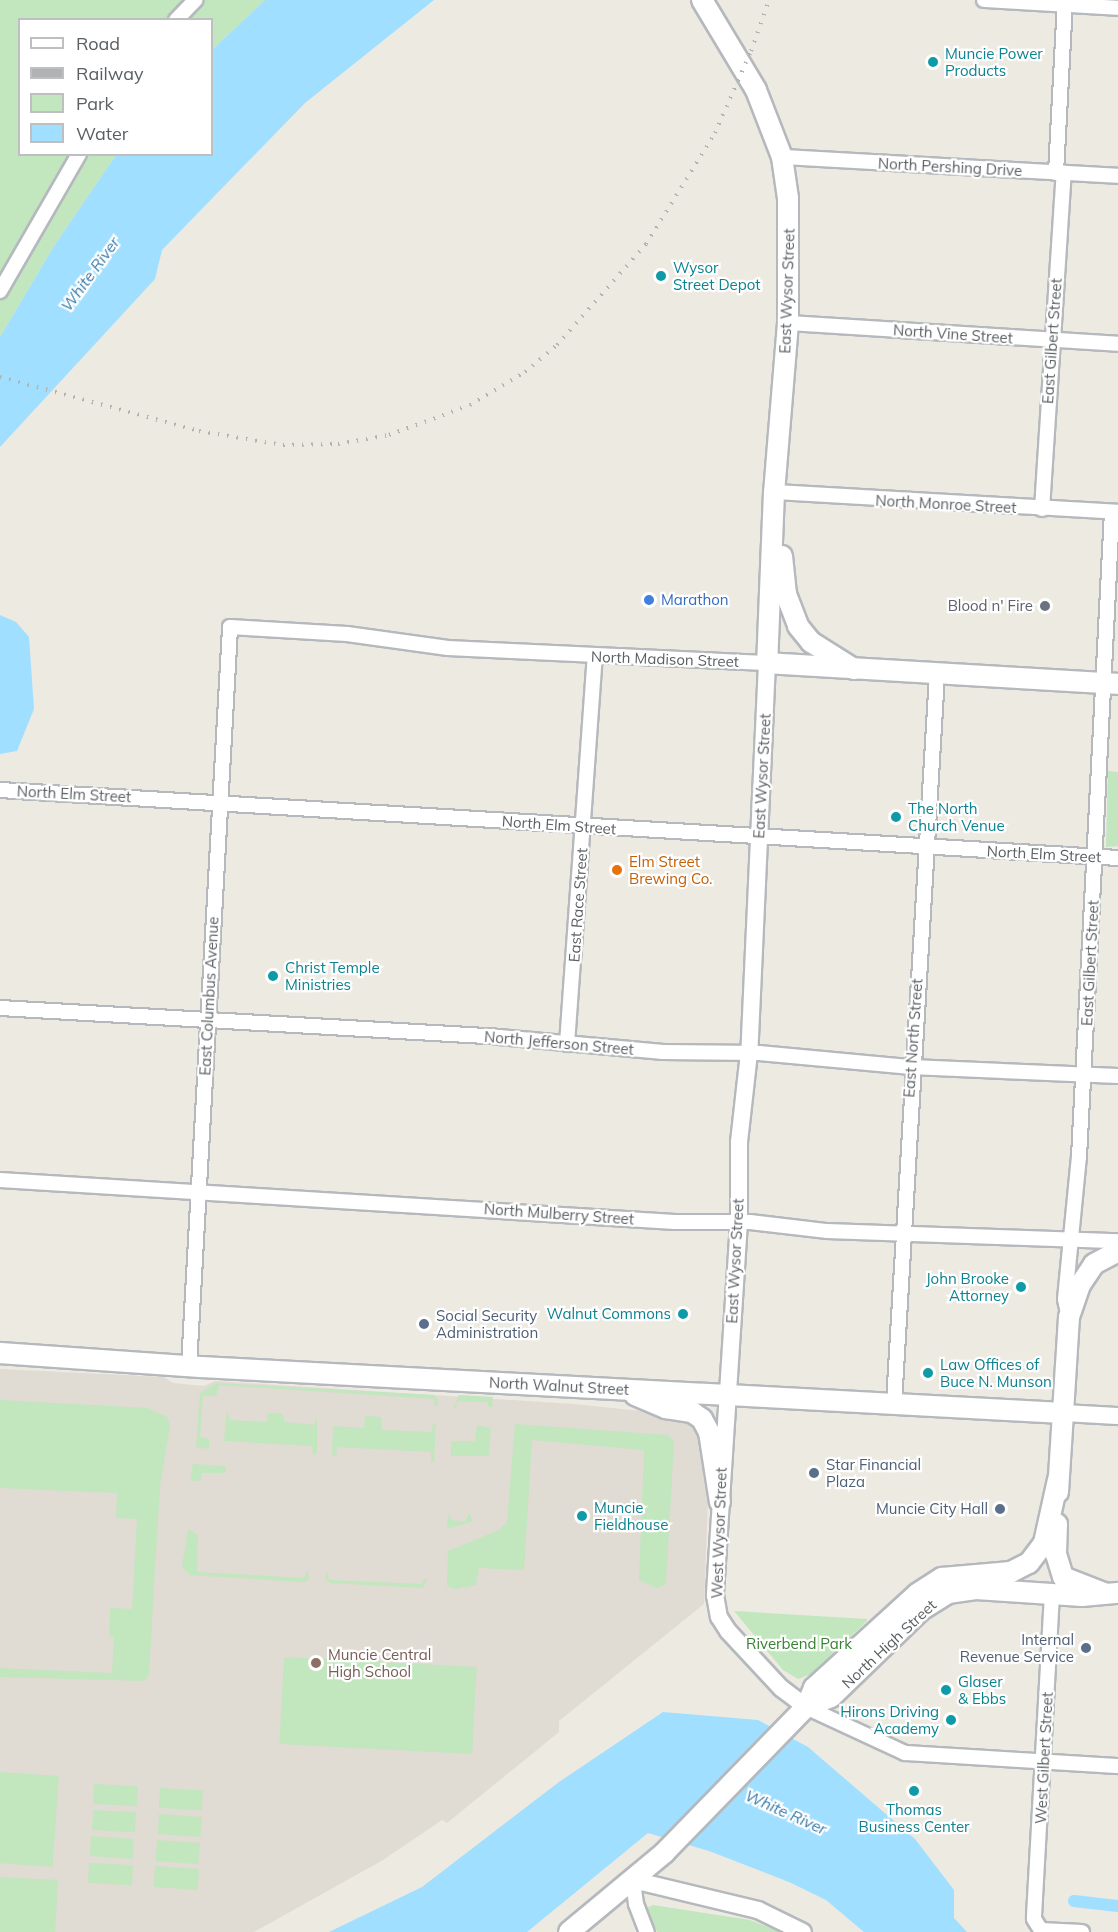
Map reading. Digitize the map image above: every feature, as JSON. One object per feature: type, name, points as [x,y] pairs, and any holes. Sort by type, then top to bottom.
[{"type":"main road","name":"East Wysor Street","points":[[702,0],[745,67],[782,157],[791,238],[788,323],[774,492],[767,663]]},
{"type":"main road","points":[[774,518],[786,594],[798,626],[811,642],[855,670]]},
{"type":"main road","name":"North Madison Street","points":[[767,663],[1109,684]]},
{"type":"main road","points":[[1069,1317],[1080,1285],[1094,1264],[1118,1251]]},
{"type":"main road","name":"East Gilbert Street","points":[[1063,1413],[1069,1317]]},
{"type":"main road","name":"North Walnut Street","points":[[0,1353],[189,1366],[894,1402],[1063,1413]]},
{"type":"main road","points":[[618,1388],[702,1419],[709,1432],[720,1502]]},
{"type":"main road","points":[[1063,1413],[1058,1480],[1057,1566],[1069,1582],[1111,1593]]},
{"type":"main road","name":"North High Street","points":[[569,1932],[664,1853],[806,1707],[814,1688],[930,1584],[960,1574],[1011,1572],[1029,1563],[1044,1543],[1058,1480]]},
{"type":"main road","name":"North High Street","points":[[806,1707],[831,1697],[921,1610],[948,1593],[976,1588],[1052,1594],[1111,1593]]},
{"type":"street","points":[[178,18],[195,0]]},
{"type":"street","points":[[984,0],[1065,2],[1118,8]]},
{"type":"street","name":"East Gilbert Street","points":[[1042,509],[1060,173],[1065,2]]},
{"type":"street","points":[[0,291],[78,156]]},
{"type":"street","name":"North Pershing Drive","points":[[782,157],[1118,176]]},
{"type":"street","name":"North Vine Street","points":[[788,323],[1118,344]]},
{"type":"street","name":"North Monroe Street","points":[[774,492],[1115,512]]},
{"type":"street","name":"East Gilbert Street","points":[[1069,1317],[1065,1299],[1069,1240],[1079,1157],[1105,700],[1109,684],[1115,512]]},
{"type":"street","name":"North Madison Street","points":[[230,627],[347,634],[448,648],[595,657],[767,663]]},
{"type":"street","name":"East Columbus Avenue","points":[[189,1366],[230,627]]},
{"type":"street","name":"East Race Street","points":[[567,1044],[595,657]]},
{"type":"street","name":"East Wysor Street","points":[[725,1395],[739,1222],[739,1142],[749,1053],[767,663]]},
{"type":"street","name":"East North Street","points":[[894,1402],[906,1233],[911,1067],[937,675]]},
{"type":"street","name":"North Elm Street","points":[[0,789],[925,848],[1118,858]]},
{"type":"street","name":"North Jefferson Street","points":[[0,1008],[208,1019],[567,1044],[749,1053],[911,1067],[1118,1076]]},
{"type":"street","name":"North Mulberry Street","points":[[0,1180],[197,1190],[675,1222],[739,1222],[906,1233],[1118,1241]]},
{"type":"street","name":"West Wysor Street","points":[[725,1395],[715,1595],[719,1617],[746,1653],[806,1707]]},
{"type":"street","name":"North Walnut Street","points":[[1063,1413],[1118,1416]]},
{"type":"street","name":"West Gilbert Street","points":[[1052,1594],[1035,1922],[1041,1930],[1082,1932]]},
{"type":"street","points":[[806,1707],[905,1753],[1118,1766]]},
{"type":"street","points":[[647,1932],[636,1904],[633,1880],[758,1910],[803,1932]]},
{"type":"shaded area","name":"Muncie Central High School","points":[[0,1369],[164,1377],[173,1383],[204,1386],[215,1381],[574,1404],[679,1415],[697,1426],[703,1442],[703,1476],[708,1500],[704,1604],[559,1721],[559,1732],[447,1823],[442,1820],[383,1860],[254,1932],[0,1932]]},
{"type":"green space","points":[[0,0],[265,0],[213,49],[213,18],[18,18],[18,156],[115,156],[54,246],[0,337]]},
{"type":"green space","points":[[1108,771],[1118,772],[1118,846],[1106,847]]},
{"type":"green space","points":[[216,1383],[434,1395],[438,1400],[438,1406],[434,1406],[435,1399],[219,1385],[216,1396],[203,1396],[200,1437],[209,1439],[209,1449],[196,1447],[200,1393]]},
{"type":"green space","points":[[459,1395],[493,1397],[492,1407],[488,1407],[488,1402],[457,1401],[456,1408],[453,1408]]},
{"type":"green space","points":[[0,1400],[148,1408],[167,1417],[170,1426],[160,1486],[149,1674],[145,1681],[0,1677],[0,1668],[112,1673],[114,1637],[109,1636],[110,1608],[132,1609],[137,1519],[116,1518],[117,1493],[0,1488]]},
{"type":"green space","points":[[227,1410],[230,1420],[267,1422],[268,1413],[282,1413],[285,1422],[314,1425],[317,1416],[317,1453],[313,1455],[312,1446],[224,1441]]},
{"type":"green space","points":[[365,1416],[381,1417],[382,1430],[432,1432],[433,1424],[436,1424],[434,1462],[431,1462],[431,1452],[337,1447],[336,1456],[332,1455],[333,1426],[364,1428]]},
{"type":"green space","points":[[515,1424],[668,1435],[674,1442],[666,1584],[657,1588],[639,1580],[644,1450],[532,1440],[524,1570],[479,1568],[476,1585],[456,1589],[447,1586],[448,1551],[499,1530],[507,1522]]},
{"type":"green space","points":[[477,1425],[491,1428],[489,1456],[451,1456],[451,1441],[475,1441]]},
{"type":"green space","points":[[193,1464],[226,1466],[226,1473],[202,1473],[201,1480],[190,1480]]},
{"type":"green space","points":[[449,1512],[451,1520],[465,1522],[469,1513],[473,1521],[447,1529]]},
{"type":"green space","points":[[188,1529],[198,1535],[197,1572],[304,1578],[308,1570],[309,1579],[304,1582],[190,1575],[182,1567]]},
{"type":"green space","points":[[327,1571],[329,1580],[422,1584],[424,1579],[428,1579],[423,1588],[330,1583],[325,1579]]},
{"type":"green space","name":"Riverbend Park","points":[[734,1611],[867,1619],[867,1621],[811,1674],[798,1679],[783,1670]]},
{"type":"green space","points":[[284,1657],[477,1667],[472,1754],[279,1744]]},
{"type":"green space","points":[[0,1772],[59,1776],[53,1867],[0,1863]]},
{"type":"green space","points":[[94,1784],[138,1786],[137,1806],[93,1804]]},
{"type":"green space","points":[[160,1788],[203,1790],[202,1810],[159,1808]]},
{"type":"green space","points":[[93,1810],[136,1812],[135,1832],[92,1830]]},
{"type":"green space","points":[[159,1814],[202,1817],[201,1837],[158,1834]]},
{"type":"green space","points":[[91,1836],[134,1839],[133,1859],[90,1856]]},
{"type":"green space","points":[[157,1840],[200,1843],[198,1864],[156,1861]]},
{"type":"green space","points":[[89,1863],[133,1865],[132,1885],[88,1883]]},
{"type":"green space","points":[[155,1866],[199,1869],[197,1890],[154,1887]]},
{"type":"green space","points":[[0,1877],[58,1880],[55,1932],[0,1932]]},
{"type":"green space","points":[[653,1905],[750,1920],[781,1932],[657,1932],[646,1908]]},
{"type":"water","name":"White River","points":[[265,0],[434,0],[305,103],[162,250],[155,279],[0,447],[0,337],[54,246],[115,156],[213,156],[213,49]]},
{"type":"water","points":[[0,615],[16,622],[29,637],[34,709],[17,751],[0,754]]},
{"type":"water","name":"White River","points":[[663,1712],[758,1720],[808,1747],[915,1839],[954,1890],[954,1918],[967,1932],[864,1932],[826,1900],[789,1882],[709,1851],[648,1833],[527,1932],[329,1932],[422,1887],[559,1782]]},
{"type":"waterway","points":[[1074,1901],[1118,1906]]},
{"type":"railway","points":[[0,377],[199,431],[283,445],[338,444],[389,435],[470,405],[525,372],[557,345],[646,244],[715,133],[751,51],[769,0]]},
{"type":"place","name":"Muncie Power Products","points":[[933,62]]},
{"type":"place","name":"Wysor Street Depot","points":[[661,276]]},
{"type":"place","name":"Marathon","points":[[649,600]]},
{"type":"place","name":"Blood n' Fire","points":[[1045,606]]},
{"type":"place","name":"The North Church Venue","points":[[896,817]]},
{"type":"place","name":"Elm Street Brewing Co.","points":[[617,870]]},
{"type":"place","name":"Christ Temple Ministries","points":[[273,976]]},
{"type":"place","name":"John Brooke Attorney","points":[[1021,1287]]},
{"type":"place","name":"Walnut Commons","points":[[683,1314]]},
{"type":"place","name":"Social Security Administration","points":[[424,1324]]},
{"type":"place","name":"Law Offices of Buce N. Munson","points":[[928,1373]]},
{"type":"place","name":"Star Financial Plaza","points":[[814,1473]]},
{"type":"place","name":"Muncie City Hall","points":[[1000,1509]]},
{"type":"place","name":"Muncie Fieldhouse","points":[[582,1516]]},
{"type":"place","name":"Internal Revenue Service","points":[[1086,1648]]},
{"type":"place","name":"Muncie Central High School","points":[[316,1663]]},
{"type":"place","name":"Glaser & Ebbs","points":[[946,1690]]},
{"type":"place","name":"Hirons Driving Academy","points":[[951,1720]]},
{"type":"place","name":"Thomas Business Center","points":[[914,1791]]}]
